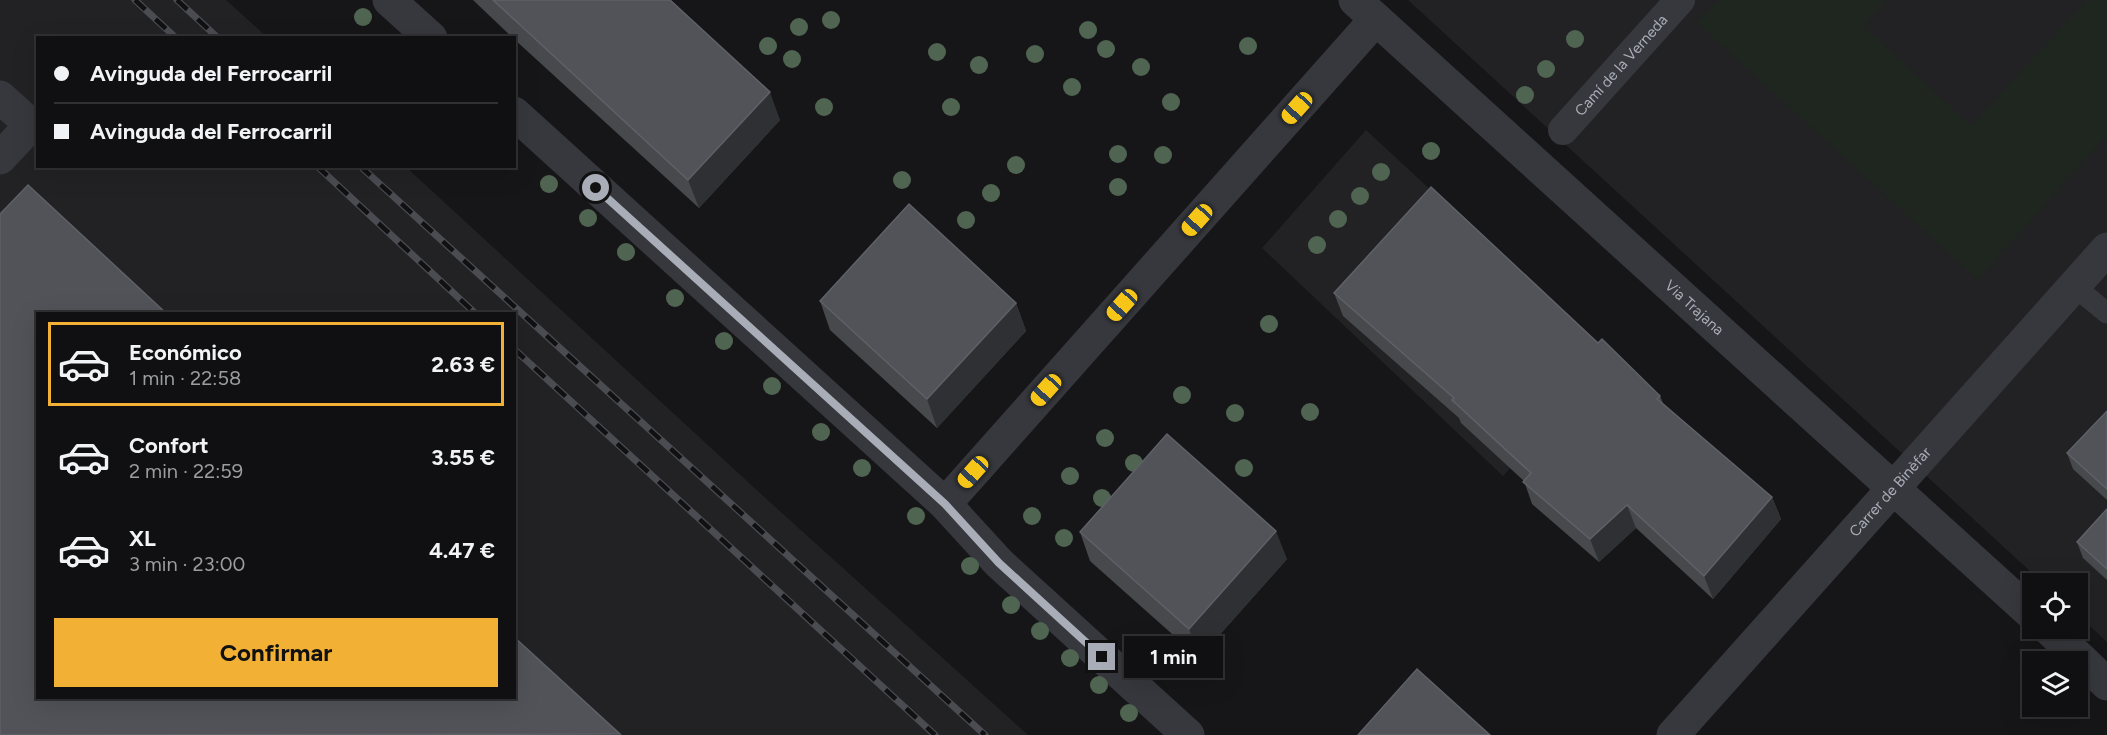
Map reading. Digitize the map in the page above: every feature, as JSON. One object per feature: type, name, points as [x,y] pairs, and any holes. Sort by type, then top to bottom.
[{"type":"street","points":[[389,0],[429,36]]},
{"type":"street","name":"Camí de la Verneda","points":[[1563,130],[1680,0]]},
{"type":"street","points":[[945,504],[1365,10]]},
{"type":"street","name":"Via Trajana","points":[[1365,10],[2022,605]]},
{"type":"street","points":[[0,97],[30,125],[0,158]]},
{"type":"street","points":[[516,115],[945,504],[999,563],[1188,735]]},
{"type":"street","name":"Carrer de Binèfar","points":[[1673,735],[2107,249]]},
{"type":"street","points":[[2060,639],[2107,684]]},
{"type":"lane","points":[[2074,286],[2107,313]]},
{"type":"shaded area","points":[[0,0],[226,0],[266,36],[36,36],[36,168],[407,168],[772,504],[1028,735],[0,735]]},
{"type":"shaded area","points":[[1408,0],[2107,0],[2107,642],[2088,624],[2088,573],[2032,573]]},
{"type":"shaded area","points":[[1718,0],[1886,0],[1864,26],[1971,126],[2087,0],[2107,0],[2107,135],[1978,280],[1697,23]]},
{"type":"shaded area","points":[[1366,130],[1611,357],[1503,476],[1262,248]]},
{"type":"building","points":[[493,0],[670,0],[770,92],[688,180]]},
{"type":"building","points":[[28,185],[165,312],[36,312],[36,699],[516,699],[516,639],[620,734],[0,735],[0,214]]},
{"type":"building","points":[[1431,187],[1598,343],[1602,339],[1660,396],[1657,399],[1772,497],[1704,576],[1627,505],[1590,539],[1523,482],[1531,473],[1452,400],[1454,398],[1334,293]]},
{"type":"building","points":[[909,204],[1016,303],[927,399],[820,301]]},
{"type":"building","points":[[2107,411],[2107,489],[2067,453]]},
{"type":"building","points":[[1167,434],[1276,531],[1189,629],[1080,532]]},
{"type":"building","points":[[2107,509],[2107,569],[2077,542]]},
{"type":"building","points":[[1417,669],[1490,735],[1358,735]]},
{"type":"railway","points":[[135,0],[174,36]]},
{"type":"railway","points":[[177,0],[216,36]]},
{"type":"railway","points":[[319,168],[474,312]]},
{"type":"railway","points":[[362,168],[985,735]]},
{"type":"railway","points":[[516,351],[935,735]]},
{"type":"route","points":[[596,188],[945,504],[999,563],[1102,657]]}]
